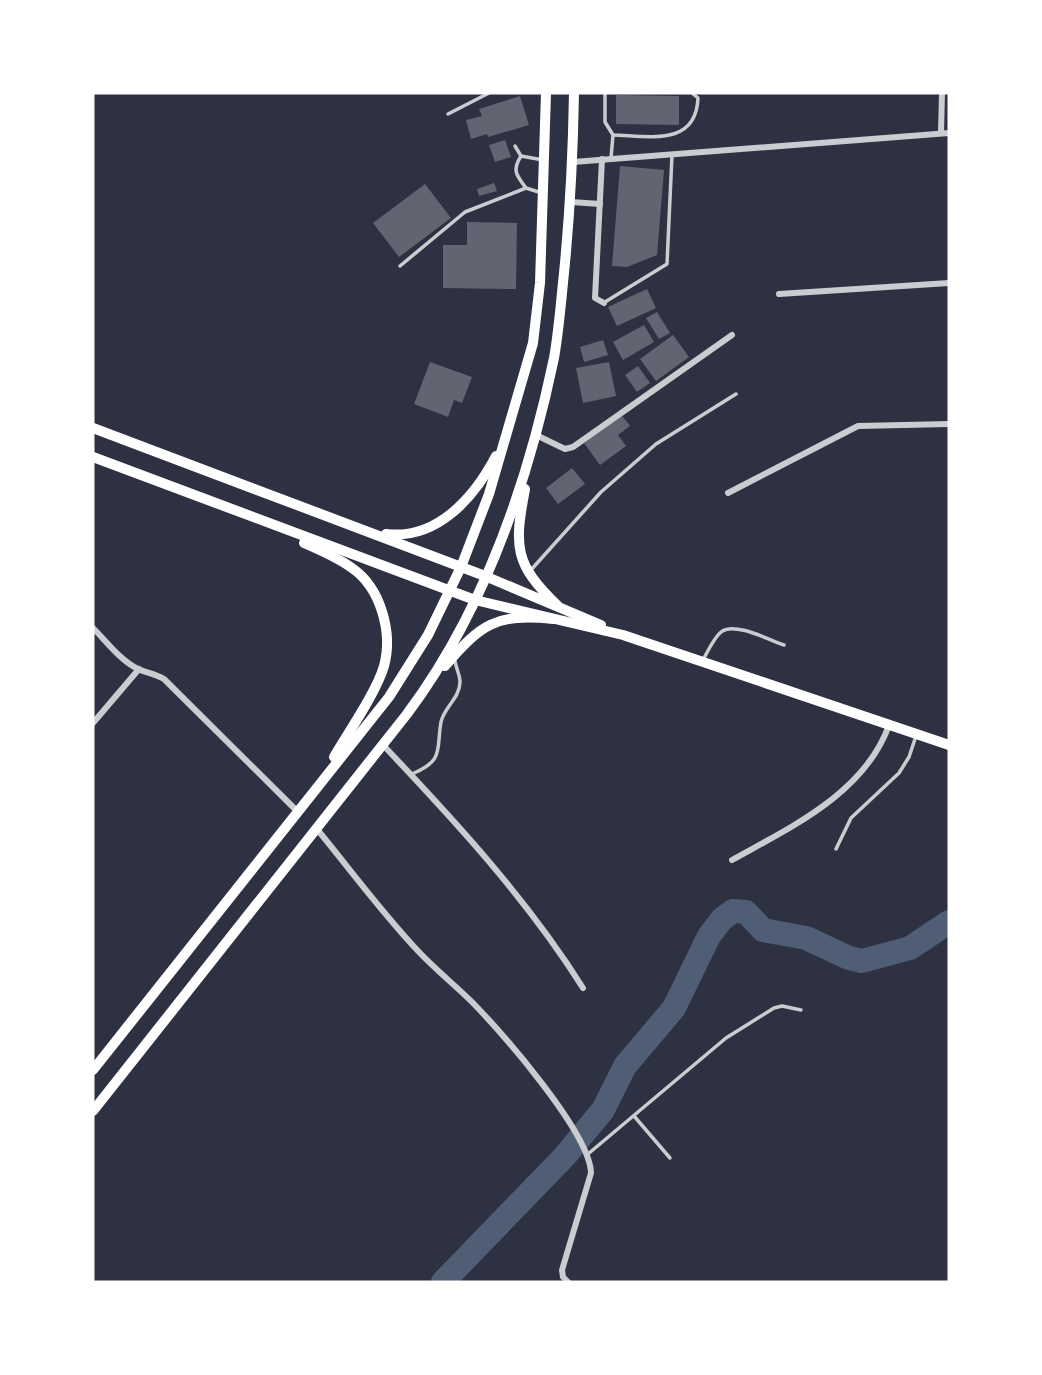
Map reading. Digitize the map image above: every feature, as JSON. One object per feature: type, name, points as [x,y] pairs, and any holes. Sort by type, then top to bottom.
[{"type":"highway","points":[[93,1070],[388,697],[428,635],[450,590],[489,494],[533,343],[540,283],[546,93]]},
{"type":"highway","points":[[558,606],[528,573],[520,552],[518,528],[554,356],[573,162],[573,93]]},
{"type":"highway","points":[[369,532],[401,536],[421,532],[450,516],[475,492],[510,427]]},
{"type":"highway","points":[[93,428],[485,576]]},
{"type":"highway","points":[[426,688],[475,600],[515,503],[536,435]]},
{"type":"highway","points":[[93,457],[475,600]]},
{"type":"highway","points":[[218,504],[354,568],[365,579],[380,604],[386,628],[384,667],[317,787]]},
{"type":"highway","points":[[93,1111],[454,655],[470,638],[488,626],[508,618],[525,616],[553,619]]},
{"type":"main road","points":[[485,576],[623,635],[949,745]]},
{"type":"main road","points":[[475,600],[623,635]]},
{"type":"street","points":[[941,133],[942,93]]},
{"type":"street","points":[[573,162],[949,133]]},
{"type":"street","points":[[602,159],[595,298],[604,303]]},
{"type":"street","points":[[570,202],[600,204]]},
{"type":"street","points":[[779,293],[949,283]]},
{"type":"street","points":[[536,435],[565,449],[573,447],[732,335]]},
{"type":"street","points":[[728,493],[858,426],[949,424]]},
{"type":"street","points":[[93,628],[126,661],[164,679],[297,811]]},
{"type":"street","points":[[93,723],[139,669]]},
{"type":"street","points":[[732,860],[799,822],[844,789],[874,756],[883,743],[889,725]]},
{"type":"street","points":[[383,745],[526,905],[553,940],[583,988]]},
{"type":"street","points":[[316,828],[418,952],[475,1005],[509,1044],[568,1122],[588,1154],[592,1173],[562,1270],[563,1277],[568,1282]]},
{"type":"lane","points":[[448,114],[489,93]]},
{"type":"lane","points":[[606,93],[605,122],[613,135],[611,158]]},
{"type":"lane","points":[[613,135],[671,136],[690,127],[698,111],[698,98],[692,93]]},
{"type":"lane","points":[[515,146],[521,156],[545,161]]},
{"type":"lane","points":[[604,303],[667,264],[672,153]]},
{"type":"lane","points":[[521,156],[515,165],[515,174],[526,188],[544,193]]},
{"type":"lane","points":[[400,266],[465,212],[526,188]]},
{"type":"lane","points":[[528,573],[601,492],[656,444],[736,394]]},
{"type":"lane","points":[[702,662],[724,629],[735,628],[784,645]]},
{"type":"lane","points":[[411,774],[429,766],[438,751],[441,722],[460,685],[454,655]]},
{"type":"lane","points":[[836,849],[851,818],[899,773],[909,757],[917,734]]},
{"type":"lane","points":[[588,1154],[726,1038],[774,1008],[782,1006],[801,1010]]},
{"type":"lane","points":[[634,1116],[670,1158]]},
{"type":"building","points":[[616,95],[679,96],[679,125],[616,124]]},
{"type":"building","points":[[520,96],[529,125],[471,139],[466,120],[482,116],[479,109]]},
{"type":"building","points":[[505,140],[511,157],[495,162],[489,145]]},
{"type":"building","points":[[620,166],[664,170],[657,255],[627,267],[612,266]]},
{"type":"building","points":[[494,183],[497,191],[479,196],[477,189]]},
{"type":"building","points":[[425,184],[451,218],[399,257],[373,223]]},
{"type":"building","points":[[467,222],[517,223],[516,289],[443,288],[443,245],[467,245]]},
{"type":"building","points":[[647,289],[656,308],[617,326],[608,307]]},
{"type":"building","points":[[657,312],[670,333],[659,339],[646,318]]},
{"type":"building","points":[[644,325],[654,342],[623,360],[613,342]]},
{"type":"building","points":[[673,335],[689,357],[656,381],[640,359]]},
{"type":"building","points":[[603,340],[608,355],[584,362],[580,347]]},
{"type":"building","points":[[430,362],[472,377],[462,403],[454,400],[448,417],[414,404]]},
{"type":"building","points":[[609,362],[616,396],[583,403],[576,368]]},
{"type":"building","points":[[638,366],[650,383],[637,392],[625,375]]},
{"type":"building","points":[[622,416],[630,426],[618,435],[626,446],[600,465],[584,443]]},
{"type":"building","points":[[572,468],[585,484],[558,504],[546,488]]},
{"type":"waterway","points":[[443,1282],[564,1157],[603,1110],[625,1066],[674,1008],[709,936],[722,919],[733,911],[746,912],[763,930],[806,938],[849,958],[862,961],[910,948],[949,922]]}]
